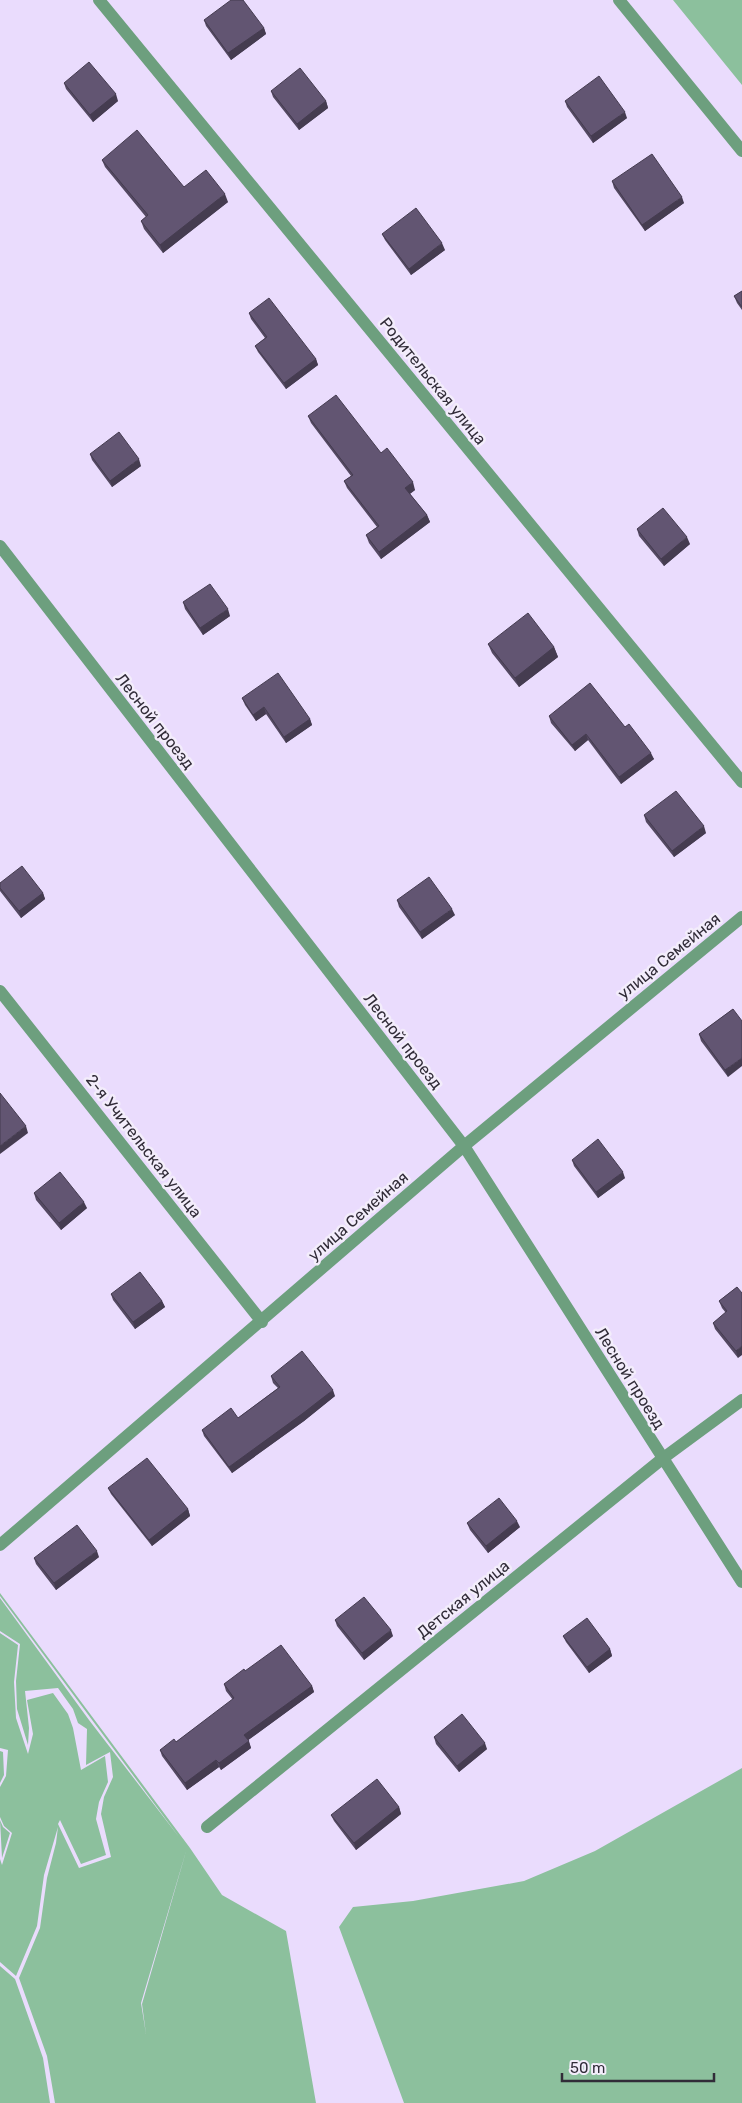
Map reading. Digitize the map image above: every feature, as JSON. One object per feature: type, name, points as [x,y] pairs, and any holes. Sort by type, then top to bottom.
[{"type":"street","name":"Родительская улица","points":[[99,0],[742,782]]},
{"type":"street","points":[[619,0],[742,151]]},
{"type":"street","name":"Лесной проезд","points":[[0,546],[464,1146],[742,1582]]},
{"type":"street","name":"улица Семейная","points":[[0,1545],[262,1322],[464,1146],[742,917]]},
{"type":"street","name":"2-я Учительская улица","points":[[0,991],[262,1322]]},
{"type":"street","name":"Детская улица","points":[[207,1827],[662,1459],[742,1400]]},
{"type":"green space","points":[[673,0],[742,0],[742,85]]},
{"type":"green space","points":[[0,1593],[190,1848],[222,1895],[286,1931],[316,2103],[55,2103],[47,2056],[19,1978],[40,1928],[47,1878],[58,1827],[44,1875],[37,1926],[16,1976],[0,1962],[0,1859],[2,1865],[12,1833],[4,1826],[0,1817],[0,1787],[6,1776],[8,1750],[0,1748],[0,1633],[18,1645],[14,1682],[16,1718],[28,1754],[33,1734],[27,1700],[53,1693],[68,1714],[73,1728],[81,1770],[105,1756],[108,1782],[99,1802],[96,1819],[106,1855],[81,1864],[60,1820],[58,1824],[79,1868],[111,1857],[101,1814],[104,1797],[113,1777],[110,1752],[86,1765],[87,1729],[78,1723],[73,1709],[58,1688],[25,1691],[29,1728],[28,1745],[17,1709],[16,1681],[20,1644],[0,1631],[0,1598],[89,1720],[179,1837],[0,1596]],"holes":[[[187,1848],[142,2004],[146,2034],[141,2003]]]},
{"type":"green space","points":[[0,1751],[3,1752],[4,1775],[0,1783]]},
{"type":"green space","points":[[742,1768],[742,2103],[404,2103],[339,1927],[353,1907],[413,1901],[524,1881],[595,1851]]},
{"type":"green space","points":[[0,1820],[3,1827],[10,1833],[2,1858]]},
{"type":"green space","points":[[0,1966],[15,1979],[43,2058],[50,2103],[0,2103]]},
{"type":"building","points":[[231,0],[243,0],[264,28],[228,53],[204,20]]},
{"type":"building","points":[[89,62],[116,94],[90,115],[64,83]]},
{"type":"building","points":[[300,68],[326,101],[297,124],[271,91]]},
{"type":"building","points":[[599,76],[625,112],[591,136],[565,101]]},
{"type":"building","points":[[137,130],[184,187],[206,170],[225,194],[160,245],[141,221],[148,215],[102,160]]},
{"type":"building","points":[[652,154],[682,197],[642,225],[612,181]]},
{"type":"building","points":[[416,208],[442,243],[409,269],[382,234]]},
{"type":"building","points":[[742,291],[742,307],[734,296]]},
{"type":"building","points":[[269,298],[316,359],[284,383],[255,346],[267,337],[249,313]]},
{"type":"building","points":[[336,395],[381,453],[387,448],[413,482],[405,488],[427,515],[379,552],[366,535],[379,526],[344,481],[353,475],[308,416]]},
{"type":"building","points":[[119,432],[139,459],[110,481],[90,454]]},
{"type":"building","points":[[663,508],[687,537],[661,559],[637,529]]},
{"type":"building","points":[[210,584],[228,609],[200,628],[183,602]]},
{"type":"building","points":[[528,613],[554,647],[515,678],[488,644]]},
{"type":"building","points":[[278,673],[310,719],[284,737],[264,707],[253,715],[242,698]]},
{"type":"building","points":[[590,683],[625,727],[629,724],[651,753],[619,777],[586,734],[572,745],[549,716]]},
{"type":"building","points":[[676,791],[704,826],[672,851],[644,815]]},
{"type":"building","points":[[22,866],[43,893],[19,911],[0,888],[0,883]]},
{"type":"building","points":[[429,877],[452,909],[420,932],[397,900]]},
{"type":"building","points":[[733,1009],[742,1021],[742,1058],[725,1070],[699,1034]]},
{"type":"building","points":[[0,1093],[26,1126],[0,1146]]},
{"type":"building","points":[[598,1139],[623,1172],[596,1192],[572,1160]]},
{"type":"building","points":[[60,1172],[84,1202],[59,1223],[34,1193]]},
{"type":"building","points":[[140,1272],[162,1301],[133,1322],[111,1294]]},
{"type":"building","points":[[737,1287],[742,1293],[742,1346],[736,1351],[713,1323],[727,1311],[719,1301]]},
{"type":"building","points":[[302,1351],[333,1390],[229,1467],[202,1430],[231,1408],[238,1418],[280,1387],[271,1376]]},
{"type":"building","points":[[147,1458],[188,1509],[149,1540],[108,1488]]},
{"type":"building","points":[[499,1498],[517,1521],[486,1546],[467,1523]]},
{"type":"building","points":[[77,1525],[97,1551],[54,1583],[34,1558]]},
{"type":"building","points":[[364,1597],[391,1630],[362,1653],[335,1620]]},
{"type":"building","points":[[587,1618],[610,1649],[587,1667],[563,1636]]},
{"type":"building","points":[[281,1645],[312,1686],[244,1735],[249,1741],[219,1763],[216,1760],[185,1783],[160,1750],[174,1739],[176,1742],[234,1698],[224,1684]]},
{"type":"building","points":[[462,1714],[485,1743],[457,1766],[434,1737]]},
{"type":"building","points":[[377,1779],[399,1807],[354,1843],[331,1815]]}]
